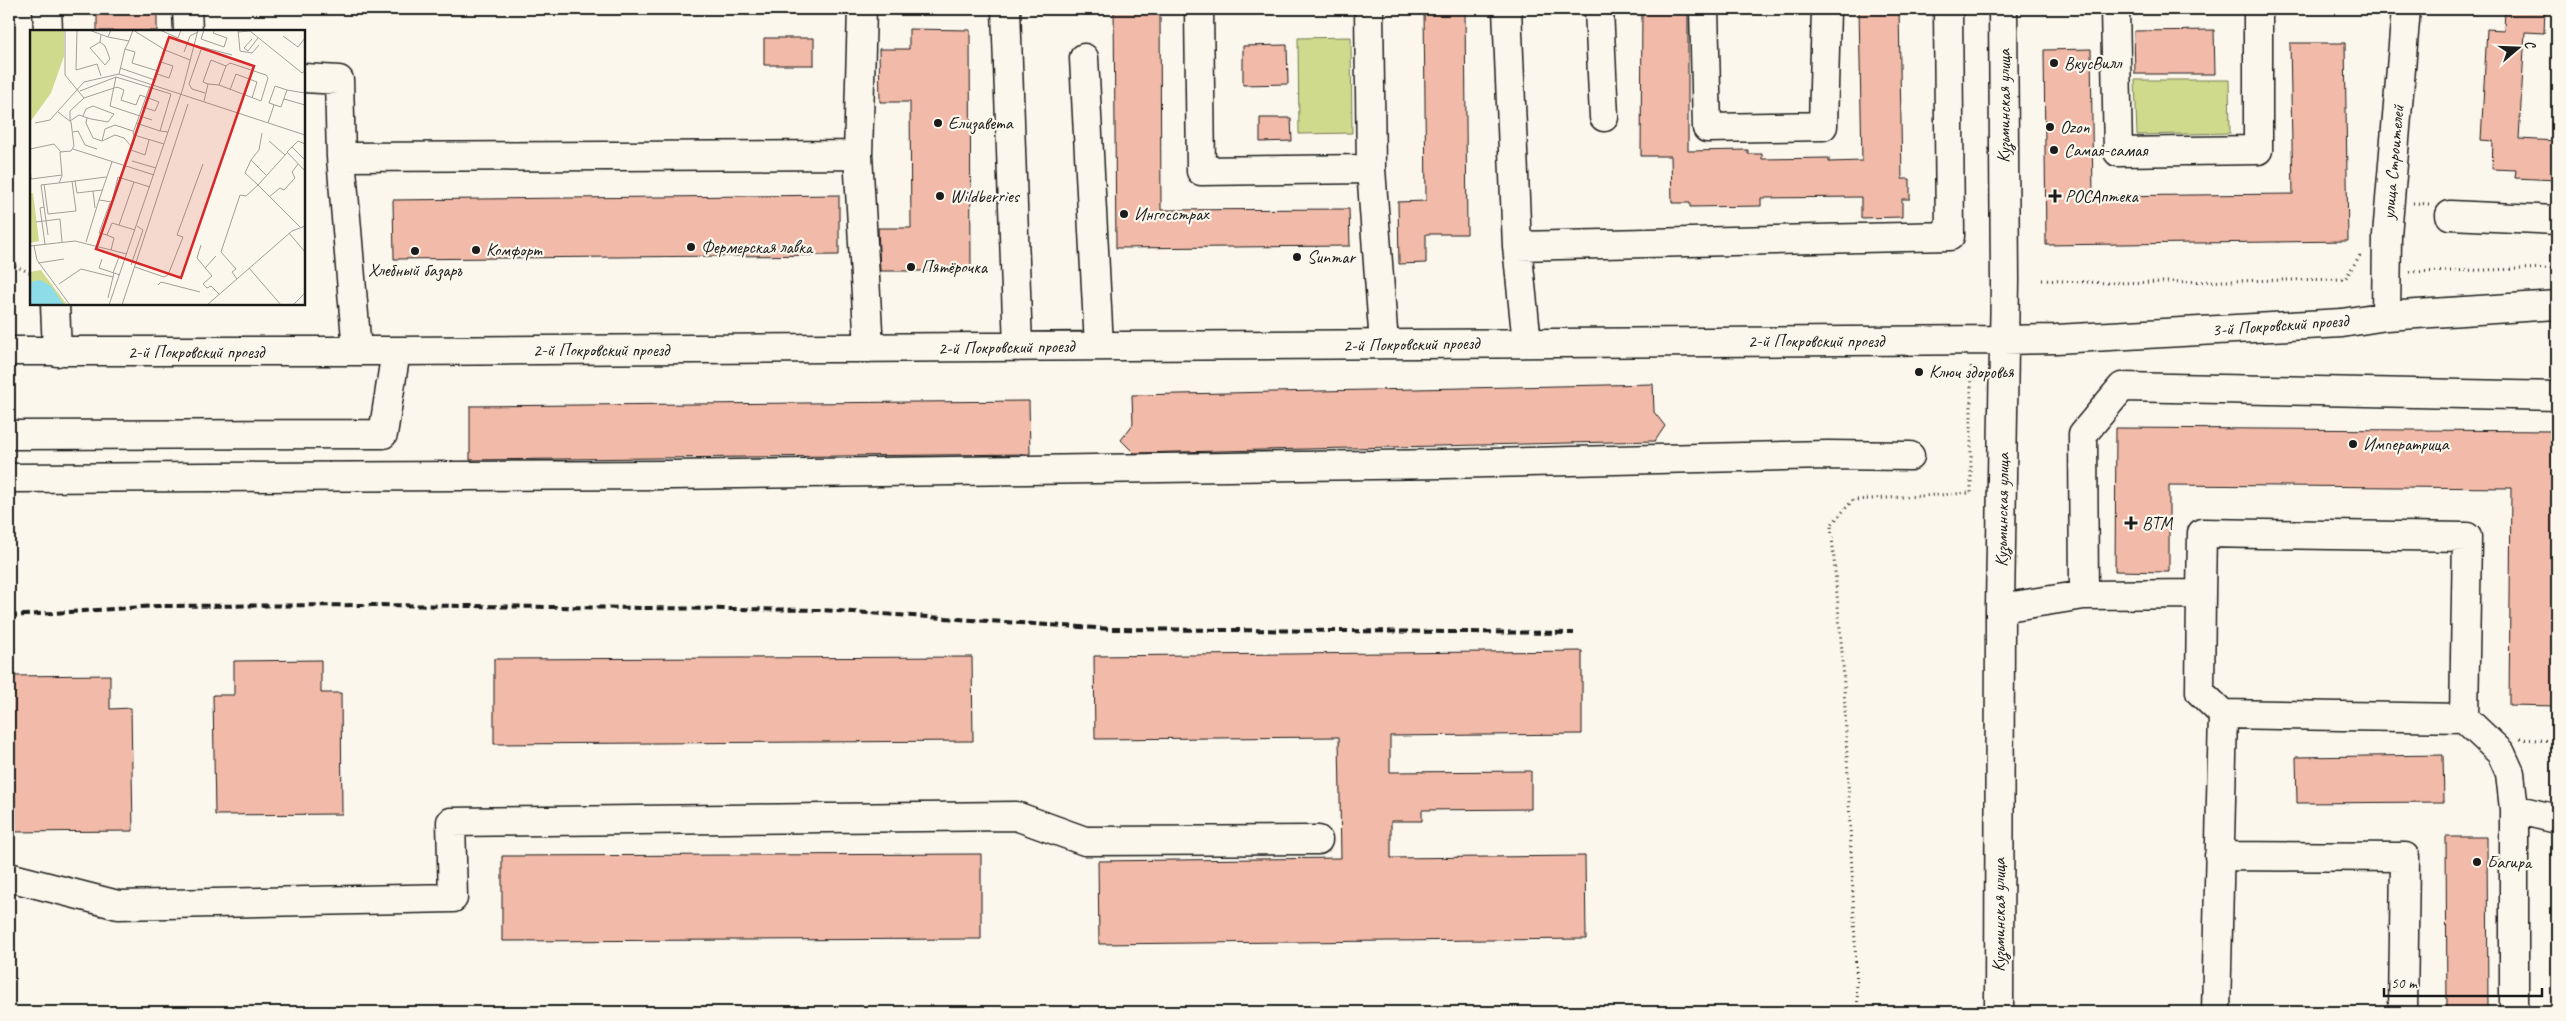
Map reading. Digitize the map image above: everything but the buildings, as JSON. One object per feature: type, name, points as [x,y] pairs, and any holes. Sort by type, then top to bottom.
[{"type":"street","points":[[47,9],[48,30]]},
{"type":"street","points":[[187,9],[188,30]]},
{"type":"street","points":[[862,9],[858,155],[868,348]]},
{"type":"street","points":[[1006,9],[1018,347]]},
{"type":"street","points":[[1199,9],[1201,171],[1371,169]]},
{"type":"street","points":[[1369,9],[1371,169],[1384,344]]},
{"type":"street","points":[[1507,9],[1517,246],[1527,343]]},
{"type":"street","points":[[1599,9],[1604,117]]},
{"type":"street","points":[[1704,9],[1707,128],[1823,126],[1826,9]]},
{"type":"street","points":[[1517,246],[1950,236],[1948,9]]},
{"type":"street","name":"Кузьминская улица","points":[[1999,1012],[2000,608],[2009,9]]},
{"type":"street","points":[[2115,9],[2118,152],[2258,150],[2258,9]]},
{"type":"street","name":"улица Строителей","points":[[2386,316],[2387,235],[2406,9]]},
{"type":"street","points":[[1084,58],[1099,346]]},
{"type":"street","points":[[305,78],[339,80],[341,157],[357,351]]},
{"type":"street","points":[[341,157],[858,155]]},
{"type":"street","points":[[2450,215],[2557,220]]},
{"type":"street","points":[[55,305],[57,352]]},
{"type":"street","name":"3-й Покровский проезд","points":[[2003,340],[2342,323],[2386,316],[2557,305]]},
{"type":"street","name":"2-й Покровский проезд","points":[[9,351],[396,351],[2003,340]]},
{"type":"street","points":[[9,435],[383,434],[396,351]]},
{"type":"street","points":[[2084,595],[2083,434],[2122,387],[2557,396]]},
{"type":"street","points":[[9,478],[672,475],[1434,464],[1828,455],[1910,456]]},
{"type":"street","points":[[2464,718],[2467,537],[2202,533],[2200,692],[2222,714],[2464,718],[2501,753],[2510,774],[2514,809],[2514,1012]]},
{"type":"street","points":[[2000,608],[2084,595],[2201,594]]},
{"type":"street","points":[[2216,1012],[2222,714]]},
{"type":"street","points":[[2514,809],[2557,819]]},
{"type":"street","points":[[9,877],[118,905],[453,898],[451,822],[1016,816],[1085,841],[1318,840]]},
{"type":"street","points":[[2219,856],[2405,856],[2403,1012]]},
{"type":"path","points":[[2042,280],[2107,282],[2345,279],[2364,249]]},
{"type":"path","points":[[16,266],[30,273]]},
{"type":"path","points":[[2402,272],[2557,268]]},
{"type":"path","points":[[1858,1012],[1843,663],[1831,525],[1853,500],[1971,492],[1971,358]]},
{"type":"green space","points":[[1351,37],[1352,133],[1299,134],[1298,38]]},
{"type":"green space","points":[[2135,80],[2229,80],[2230,133],[2137,135]]},
{"type":"railway","points":[[9,616],[157,606],[377,605],[822,610],[1110,629],[1574,633]]},
{"type":"place","name":"ВкусВилл","points":[[2054,63]]},
{"type":"place","name":"Елизавета","points":[[938,123]]},
{"type":"place","name":"Ozon","points":[[2050,127]]},
{"type":"place","name":"Самая-самая","points":[[2054,150]]},
{"type":"place","name":"Wildberries","points":[[940,196]]},
{"type":"place","name":"РОСАптека","points":[[2055,196]]},
{"type":"place","name":"Ингосстрах","points":[[1124,214]]},
{"type":"place","name":"Фермерская лавка","points":[[691,247]]},
{"type":"place","name":"Комфорт","points":[[476,250]]},
{"type":"place","name":"Хлебный базаръ","points":[[415,251]]},
{"type":"place","name":"Sunmar","points":[[1297,257]]},
{"type":"place","name":"Пятёрочка","points":[[911,267]]},
{"type":"place","name":"Ключ здоровья","points":[[1919,372]]},
{"type":"place","name":"Императрица","points":[[2353,444]]},
{"type":"place","name":"ВТМ","points":[[2131,523]]},
{"type":"place","name":"Багира","points":[[2477,862]]}]
